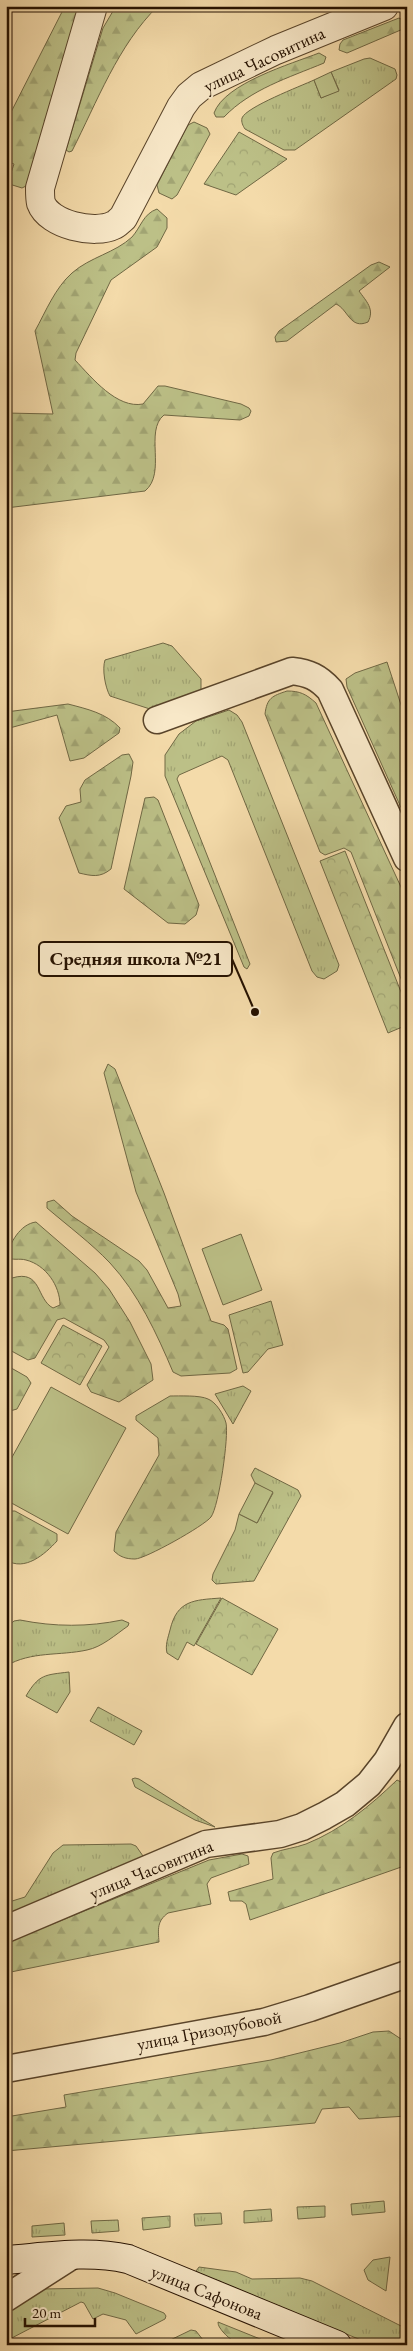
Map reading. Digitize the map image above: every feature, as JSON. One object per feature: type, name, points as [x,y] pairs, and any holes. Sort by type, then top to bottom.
[{"type":"street","name":"улица Часовитина","points":[[93,6],[40,188],[41,202],[57,220],[87,229],[114,225],[123,218],[181,107],[201,86],[276,50],[384,6]]},
{"type":"street","points":[[157,720],[292,671],[306,673],[319,678],[330,690],[407,858]]},
{"type":"street","name":"улица Часовитина","points":[[6,1928],[206,1844],[280,1834],[302,1827],[324,1816],[345,1804],[369,1784],[387,1761],[407,1726]]},
{"type":"street","name":"улица Гризодубовой","points":[[6,2069],[264,2022],[407,1974]]},
{"type":"street","points":[[6,2298],[73,2255]]},
{"type":"street","name":"улица Сафонова","points":[[6,2260],[73,2255],[109,2255],[128,2260],[337,2345]]},
{"type":"green space","points":[[65,6],[79,6],[80,13],[26,186],[22,188],[6,183],[6,176],[11,173],[14,164],[6,161],[6,122]]},
{"type":"green space","points":[[116,6],[158,6],[131,38],[120,56],[72,151],[69,152],[66,150],[103,28]]},
{"type":"green space","points":[[399,18],[406,22],[403,29],[347,53],[339,50],[343,40]]},
{"type":"green space","points":[[319,53],[326,57],[324,63],[271,85],[246,99],[224,117],[216,117],[214,113],[221,102],[245,84],[276,69]]},
{"type":"green space","points":[[370,58],[395,69],[396,79],[295,150],[284,150],[245,129],[242,118],[253,108],[314,80],[321,98],[339,90],[331,72]]},
{"type":"green space","points":[[331,72],[339,91],[321,98],[314,80]]},
{"type":"green space","points":[[194,122],[207,128],[210,134],[177,195],[172,199],[159,193],[157,185],[188,125]]},
{"type":"green space","points":[[239,132],[287,159],[236,195],[204,184]]},
{"type":"green space","points":[[157,209],[167,218],[167,228],[157,247],[111,280],[76,353],[75,360],[106,391],[124,402],[143,404],[158,386],[165,386],[241,404],[251,411],[249,416],[240,420],[164,415],[158,422],[156,431],[154,474],[151,483],[145,491],[6,508],[6,413],[53,414],[35,331],[51,300],[72,273],[132,237],[148,214]]},
{"type":"green space","points":[[379,262],[390,267],[359,291],[370,309],[371,313],[368,322],[362,324],[353,321],[336,304],[287,341],[276,342],[275,337],[279,331],[371,265]]},
{"type":"green space","points":[[163,643],[172,646],[201,679],[201,689],[195,696],[153,710],[110,696],[104,678],[105,660]]},
{"type":"green space","points":[[387,662],[407,723],[407,821],[347,687],[346,679],[355,673]]},
{"type":"green space","points":[[287,691],[303,694],[316,703],[407,900],[407,994],[351,852],[344,848],[325,855],[320,852],[265,714],[267,704],[271,698]]},
{"type":"green space","points":[[68,704],[96,712],[109,719],[120,728],[119,733],[84,758],[70,761],[57,715],[6,729],[6,712]]},
{"type":"green space","points":[[229,710],[237,715],[242,722],[339,965],[337,971],[324,979],[317,977],[312,971],[228,760],[222,756],[179,775],[177,779],[250,964],[247,969],[244,967],[165,776],[165,755],[179,734],[196,721]]},
{"type":"green space","points":[[129,754],[133,762],[131,776],[111,869],[103,874],[96,875],[79,873],[59,818],[66,806],[81,802],[80,789],[85,780],[122,755]]},
{"type":"green space","points":[[154,797],[158,800],[199,905],[196,915],[185,924],[168,923],[124,889],[145,798]]},
{"type":"green space","points":[[345,851],[407,1007],[407,1025],[388,1033],[320,861]]},
{"type":"green space","points":[[108,1064],[115,1069],[164,1193],[211,1321],[224,1325],[228,1329],[237,1369],[230,1373],[181,1376],[173,1372],[146,1315],[120,1275],[95,1248],[47,1208],[47,1202],[54,1200],[72,1216],[139,1261],[147,1270],[168,1308],[181,1306],[178,1294],[136,1192],[104,1073]]},
{"type":"green space","points":[[36,1222],[95,1273],[109,1289],[130,1322],[151,1364],[153,1380],[119,1402],[91,1392],[87,1385],[109,1347],[104,1340],[64,1318],[57,1320],[35,1358],[28,1360],[6,1348],[6,1287],[12,1278],[22,1276],[29,1278],[34,1281],[48,1304],[53,1308],[60,1305],[58,1291],[46,1271],[40,1266],[23,1259],[6,1257],[16,1235],[25,1226]]},
{"type":"green space","points":[[241,1234],[262,1290],[223,1305],[202,1249]]},
{"type":"green space","points":[[271,1301],[283,1345],[268,1349],[248,1372],[243,1373],[229,1315]]},
{"type":"green space","points":[[63,1325],[102,1346],[80,1385],[41,1363]]},
{"type":"green space","points":[[6,1365],[27,1377],[31,1383],[17,1409],[10,1411],[6,1409]]},
{"type":"green space","points":[[243,1386],[251,1391],[233,1424],[215,1394]]},
{"type":"green space","points":[[51,1387],[126,1428],[68,1534],[6,1500],[6,1468]]},
{"type":"green space","points":[[170,1396],[195,1396],[208,1399],[217,1406],[223,1416],[227,1430],[223,1471],[217,1500],[211,1517],[198,1527],[141,1558],[126,1558],[114,1551],[116,1532],[159,1455],[158,1438],[136,1420],[136,1416]]},
{"type":"green space","points":[[255,1468],[298,1490],[301,1496],[254,1581],[216,1584],[212,1580],[213,1574],[235,1530],[239,1514],[257,1523],[273,1493],[255,1483],[251,1475]]},
{"type":"green space","points":[[255,1483],[273,1492],[257,1523],[239,1514]]},
{"type":"green space","points":[[10,1511],[15,1511],[57,1534],[57,1541],[41,1556],[27,1563],[13,1563],[6,1560],[6,1514]]},
{"type":"green space","points":[[221,1598],[194,1646],[187,1642],[178,1660],[167,1653],[166,1647],[173,1620],[182,1607],[195,1601]]},
{"type":"green space","points":[[222,1598],[278,1629],[252,1675],[196,1644]]},
{"type":"green space","points":[[20,1620],[59,1625],[97,1624],[122,1620],[129,1623],[128,1626],[113,1637],[93,1648],[77,1652],[25,1658],[6,1666],[6,1628],[14,1621]]},
{"type":"green space","points":[[69,1672],[70,1692],[57,1713],[26,1696],[35,1683],[43,1677]]},
{"type":"green space","points":[[98,1707],[142,1731],[134,1745],[90,1721]]},
{"type":"green space","points":[[135,1778],[215,1827],[195,1820],[135,1787],[132,1779]]},
{"type":"green space","points":[[397,1780],[407,1785],[407,1865],[250,1920],[246,1904],[242,1901],[230,1901],[228,1892],[273,1879],[271,1858],[273,1853],[306,1844],[331,1832],[366,1808]]},
{"type":"green space","points":[[131,1844],[136,1846],[143,1856],[126,1868],[6,1915],[6,1900],[9,1902],[25,1897],[53,1853],[63,1845]]},
{"type":"green space","points":[[242,1854],[248,1856],[249,1864],[211,1878],[207,1884],[211,1904],[168,1913],[164,1916],[159,1926],[159,1942],[6,1973],[6,1943],[209,1860]]},
{"type":"green space","points":[[389,2031],[401,2039],[407,2046],[407,2116],[359,2119],[349,2107],[322,2109],[315,2123],[6,2151],[6,2105],[9,2104],[12,2116],[66,2107],[64,2095],[271,2060],[340,2043],[373,2032]]},
{"type":"green space","points":[[384,2201],[385,2212],[352,2215],[351,2204]]},
{"type":"green space","points":[[325,2206],[325,2217],[298,2219],[297,2207]]},
{"type":"green space","points":[[271,2209],[272,2221],[244,2223],[244,2211]]},
{"type":"green space","points":[[221,2213],[222,2224],[195,2226],[194,2214]]},
{"type":"green space","points":[[170,2216],[170,2227],[143,2230],[142,2218]]},
{"type":"green space","points":[[118,2220],[119,2231],[92,2233],[91,2221]]},
{"type":"green space","points":[[64,2223],[65,2235],[32,2237],[32,2226]]},
{"type":"green space","points":[[390,2257],[386,2291],[368,2280],[364,2270],[373,2260]]},
{"type":"green space","points":[[199,2267],[236,2272],[252,2279],[300,2278],[312,2281],[407,2329],[407,2345],[373,2345],[199,2273],[196,2271]]},
{"type":"green space","points":[[98,2288],[164,2313],[165,2319],[136,2334],[126,2320],[103,2314],[93,2319],[84,2303],[81,2302],[6,2341],[6,2308],[42,2289]]},
{"type":"green space","points":[[218,2322],[275,2345],[240,2344],[223,2332]]},
{"type":"green space","points":[[191,2330],[196,2331],[207,2345],[160,2345]]},
{"type":"place","name":"Средняя школа №21","points":[[255,1012]]}]
